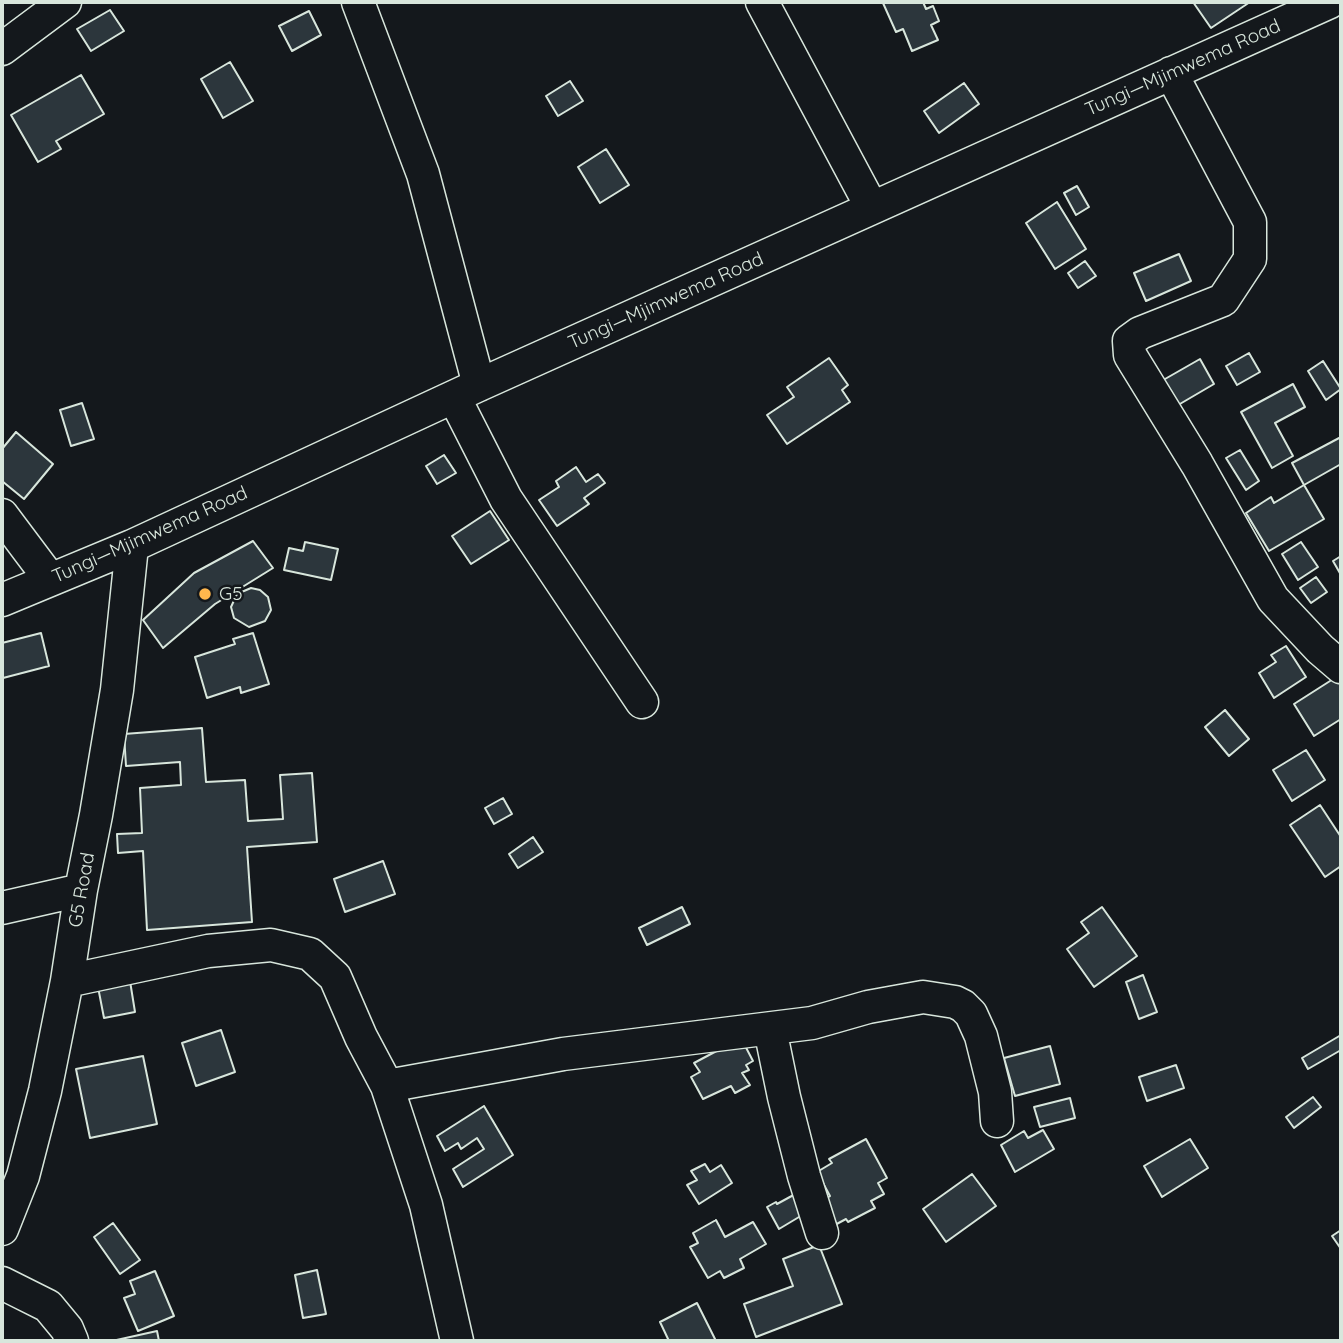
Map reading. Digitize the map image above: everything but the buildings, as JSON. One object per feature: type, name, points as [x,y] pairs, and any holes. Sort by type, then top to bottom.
[{"type":"street","points":[[2,49],[65,2]]},
{"type":"street","points":[[358,2],[423,174],[466,391],[506,499],[642,702]]},
{"type":"street","points":[[762,2],[872,208]]},
{"type":"street","name":"Tungi—Mjimwema Road","points":[[2,600],[132,546],[466,391],[1330,2]]},
{"type":"street","points":[[1171,73],[1250,222],[1250,259],[1223,300],[1140,333],[1129,341],[1130,355],[1197,464],[1273,599],[1320,649],[1341,667]]},
{"type":"street","points":[[2,515],[50,579]]},
{"type":"street","name":"G5 Road","points":[[2,1229],[23,1177],[42,1103],[67,981],[117,690],[132,546]]},
{"type":"street","points":[[2,908],[81,890]]},
{"type":"street","points":[[67,981],[208,951],[271,945],[310,954],[335,977],[361,1037],[387,1086],[426,1205],[457,1341]]},
{"type":"street","points":[[387,1086],[564,1054],[812,1023],[868,1007],[923,997],[955,1002],[964,1006],[971,1014],[981,1036],[995,1092],[997,1121]]},
{"type":"street","points":[[770,1029],[783,1097],[822,1233]]},
{"type":"street","points":[[2,1283],[48,1306],[67,1329],[72,1341]]},
{"type":"place","name":"G5","points":[[205,594]]}]
